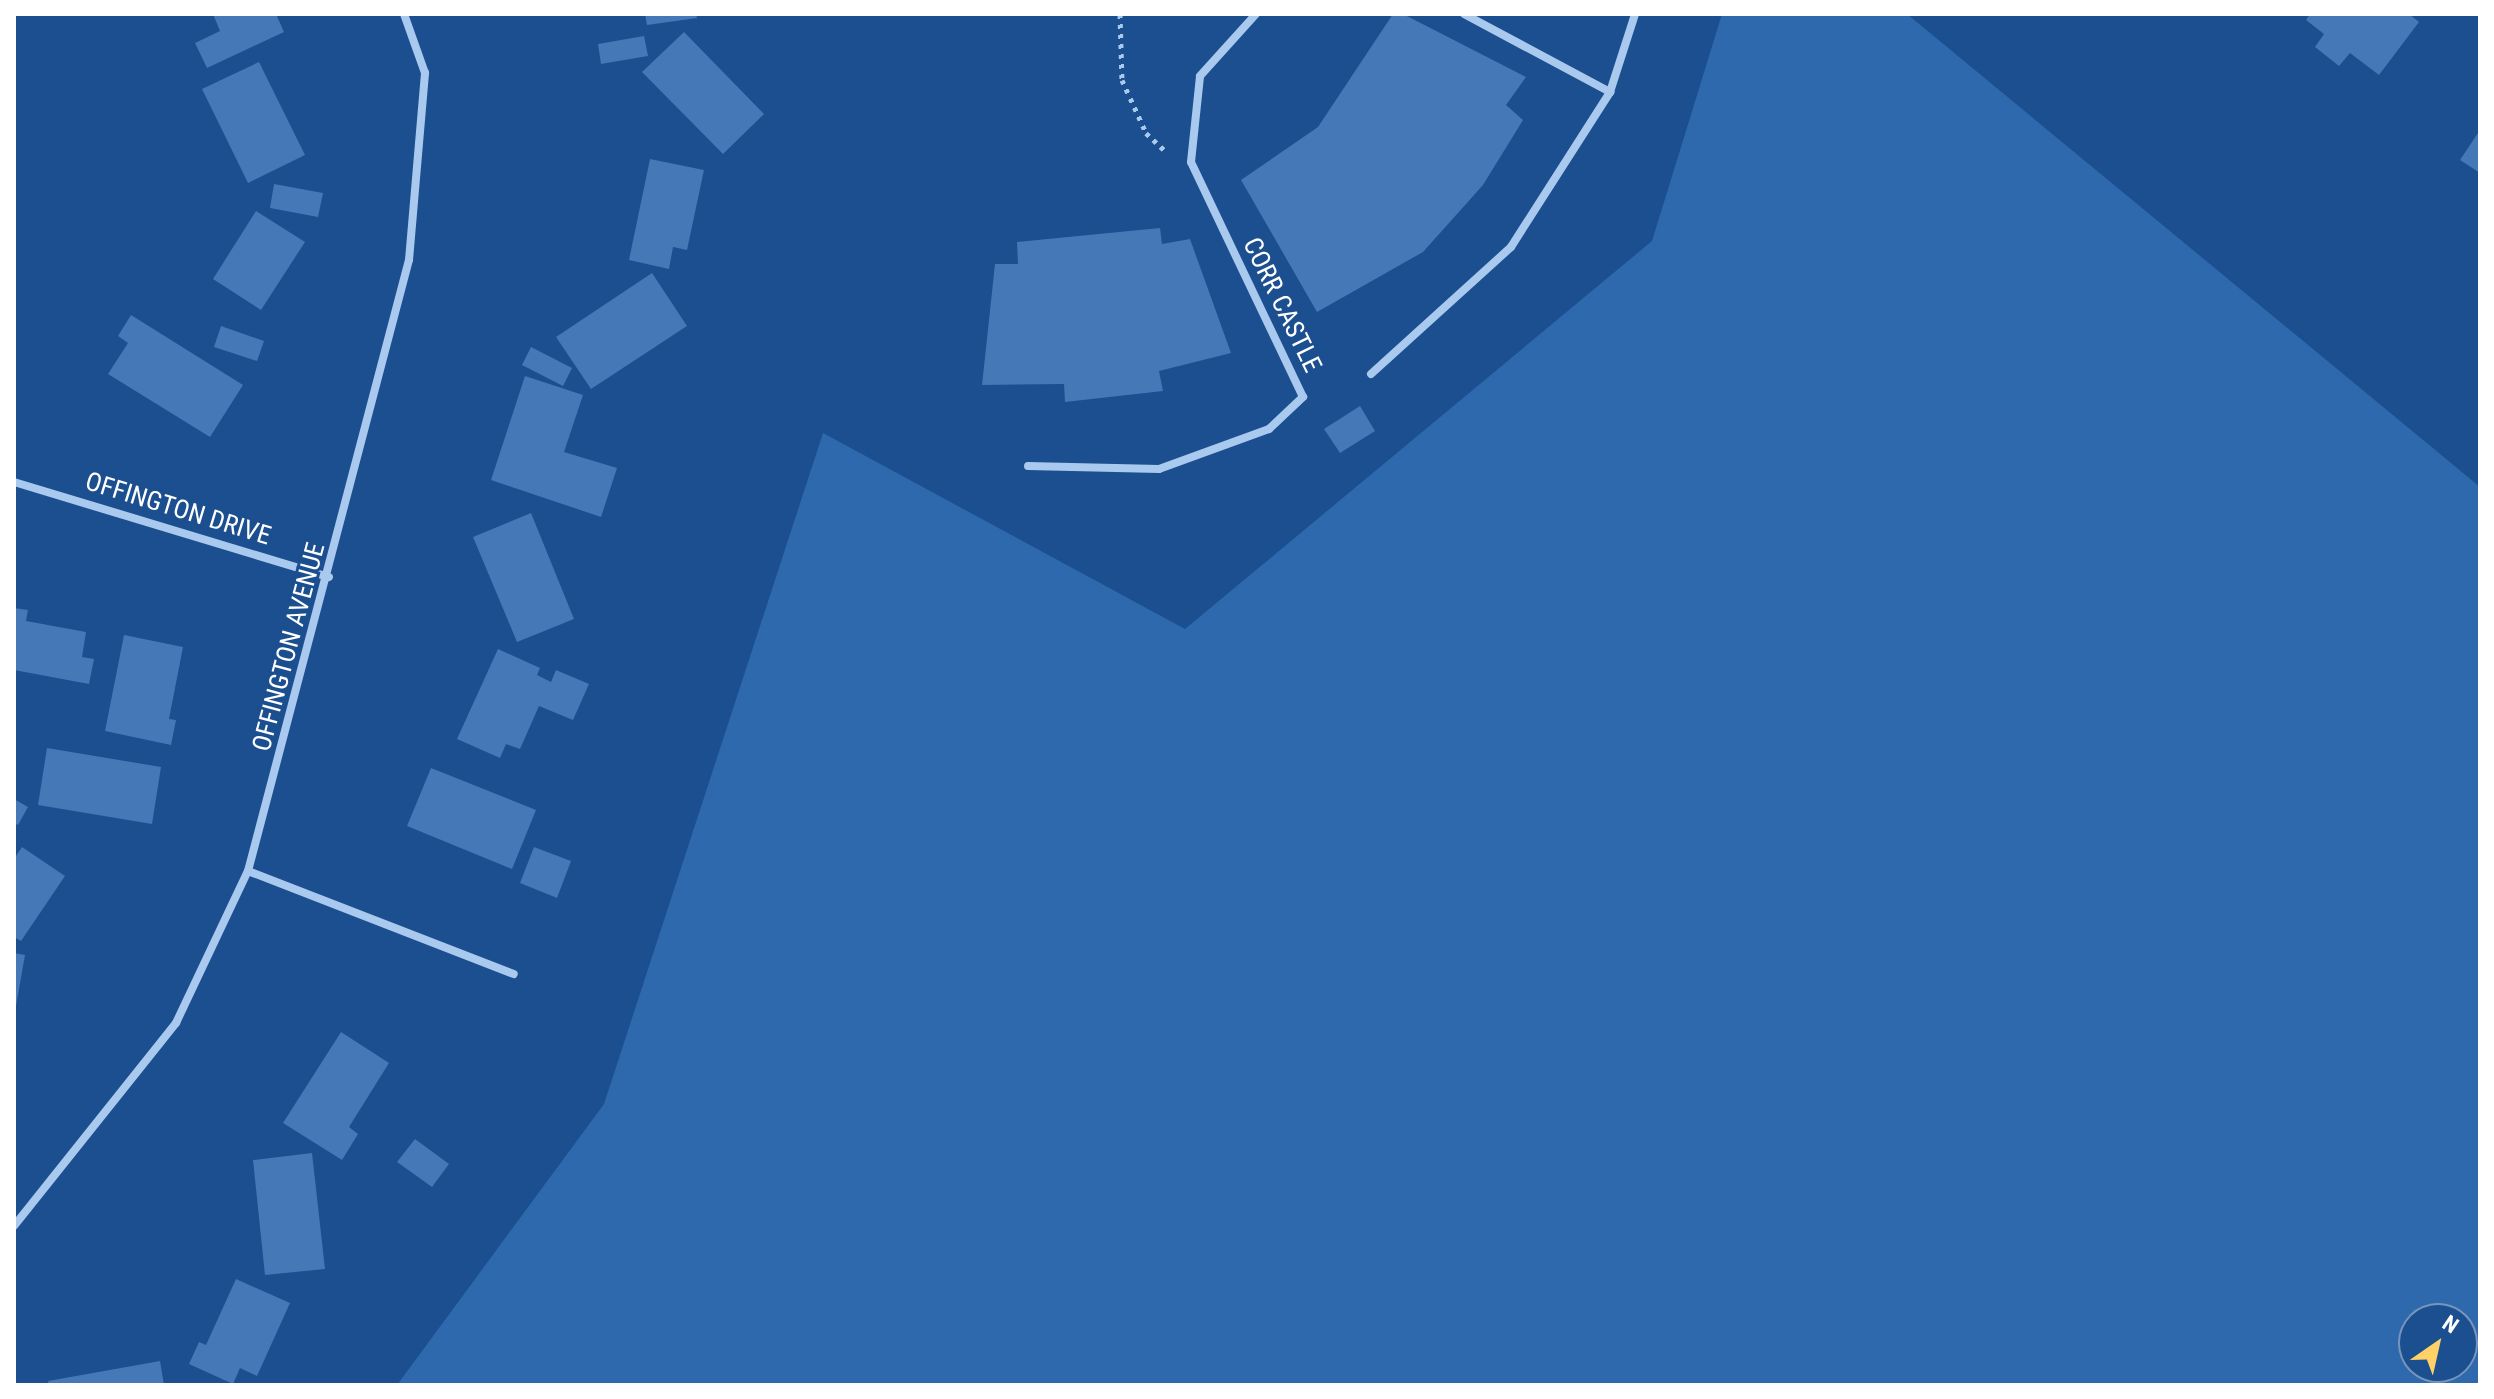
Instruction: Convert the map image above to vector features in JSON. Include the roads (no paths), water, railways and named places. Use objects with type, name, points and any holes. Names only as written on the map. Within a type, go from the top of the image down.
[{"type":"street","name":"OFFINGTON AVENUE","points":[[14,1226],[176,1023],[248,871],[329,577],[409,260],[425,73],[404,14]]},
{"type":"street","name":"CORR CASTLE","points":[[1028,466],[1159,469],[1269,429],[1303,397],[1191,162],[1200,76],[1256,14]]},
{"type":"street","points":[[1464,14],[1610,92]]},
{"type":"street","points":[[1371,374],[1511,247],[1610,92],[1635,14]]},
{"type":"street","name":"OFFINGTON DRIVE","points":[[14,482],[329,577]]},
{"type":"street","points":[[248,871],[514,974]]}]
